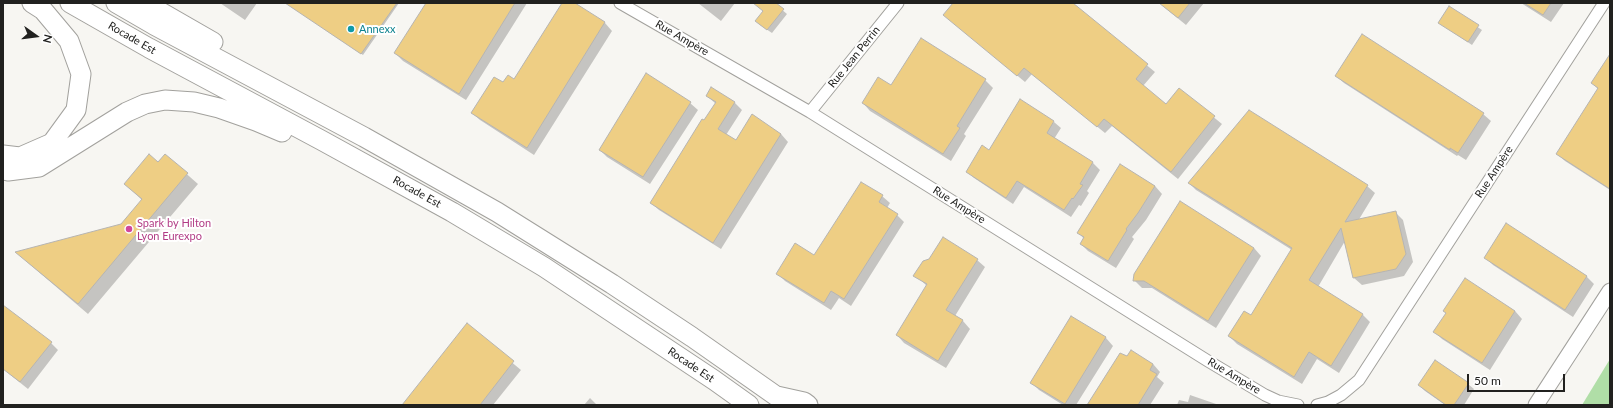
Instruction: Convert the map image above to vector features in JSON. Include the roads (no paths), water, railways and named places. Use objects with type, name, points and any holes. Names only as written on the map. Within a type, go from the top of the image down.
[{"type":"highway","points":[[3,155],[20,157],[52,143],[76,110],[81,74],[69,41],[43,10],[32,3]]},
{"type":"highway","name":"Rocade Est","points":[[70,3],[149,48],[452,212],[544,267],[750,405]]},
{"type":"highway","name":"Rocade Est","points":[[116,3],[154,25],[364,137],[496,212],[612,284],[783,400]]},
{"type":"highway","points":[[145,3],[283,81],[297,101]]},
{"type":"highway","points":[[3,170],[8,171],[39,167],[127,112],[145,104],[165,100],[194,102],[256,120],[288,135],[321,140]]},
{"type":"highway","points":[[783,400],[804,402],[808,405]]},
{"type":"main road","points":[[1536,405],[1610,291]]},
{"type":"street","name":"Rue Ampère","points":[[620,3],[810,112],[1208,361],[1278,401],[1298,405]]},
{"type":"street","name":"Rue Jean Perrin","points":[[810,112],[898,3]]},
{"type":"street","name":"Rue Ampère","points":[[1317,405],[1328,402],[1341,395],[1359,380],[1604,3]]},
{"type":"place","name":"Annexx","points":[[351,29]]},
{"type":"place","name":"Spark by Hilton Lyon Eurexpo","points":[[129,229]]}]
